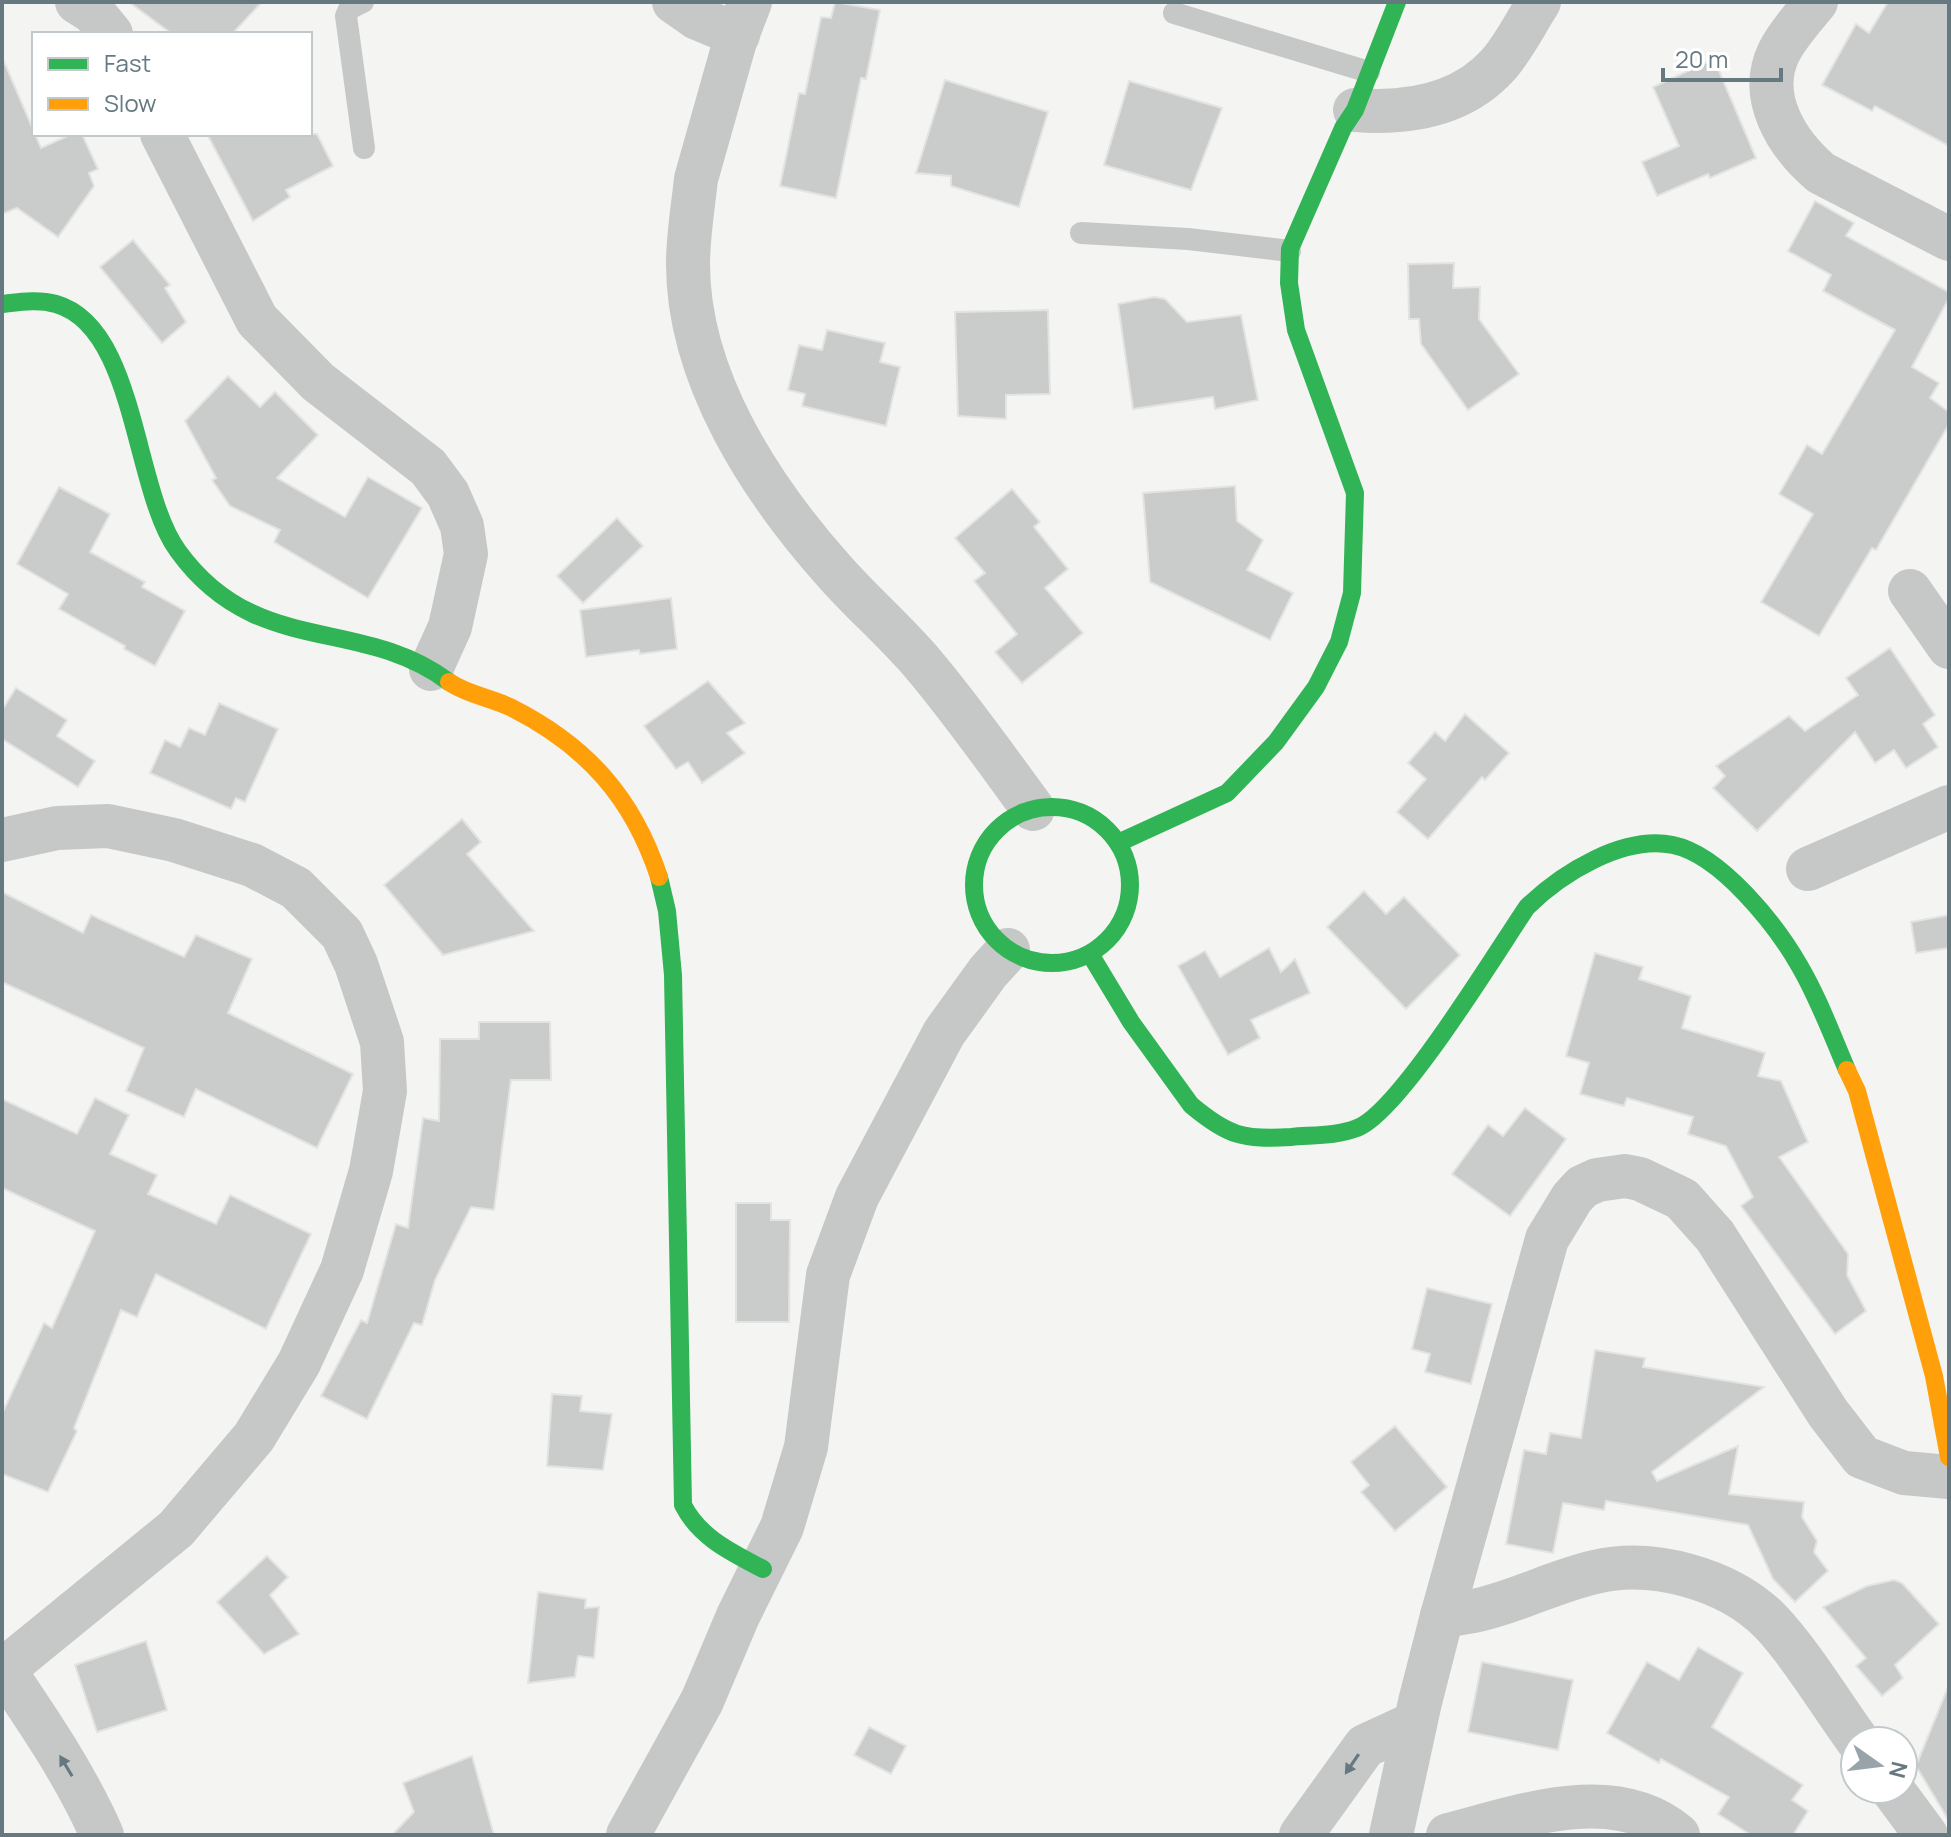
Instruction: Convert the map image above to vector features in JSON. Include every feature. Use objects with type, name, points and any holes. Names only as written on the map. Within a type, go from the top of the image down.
[{"type":"street","points":[[77,2],[93,12],[109,32]]},
{"type":"street","points":[[674,2],[697,18],[744,19],[696,179],[688,264],[699,344],[712,385],[745,452],[779,501],[833,571],[921,662],[973,726],[1033,809]]},
{"type":"street","points":[[1118,843],[1227,793],[1238,784],[1276,742],[1316,687],[1339,642],[1352,593],[1355,493],[1296,330],[1289,283],[1290,251],[1343,128],[1369,98],[1397,2]]},
{"type":"street","points":[[1369,98],[1432,106],[1476,86],[1500,63],[1539,2]]},
{"type":"street","points":[[1816,2],[1788,38],[1775,64],[1771,80],[1772,95],[1781,125],[1809,163],[1821,173],[1949,239]]},
{"type":"street","points":[[163,136],[257,320],[318,382],[428,467],[448,494],[462,526],[466,554],[450,627],[431,669]]},
{"type":"street","points":[[2,304],[32,300],[64,307],[78,314],[101,336],[116,365],[167,535],[197,576],[209,587],[265,621],[392,655],[431,669],[453,685],[514,709],[567,742],[617,789],[642,833],[668,914],[683,1505],[688,1517],[711,1541],[763,1569]]},
{"type":"street","points":[[1910,591],[1949,647]]},
{"type":"street","points":[[1052,806],[1081,813],[1105,828],[1118,843],[1128,866],[1129,892],[1123,916],[1110,938],[1090,954],[1048,964],[1008,950],[993,937],[982,920],[974,881],[986,844],[999,828],[1015,816],[1052,806]]},
{"type":"street","points":[[1808,869],[1949,807]]},
{"type":"street","points":[[2,840],[74,826],[108,826],[174,840],[252,865],[296,888],[342,934],[356,964],[382,1042],[385,1091],[371,1171],[348,1254],[299,1363],[254,1437],[176,1529],[3,1670],[42,1726],[90,1807],[102,1835]]},
{"type":"street","points":[[1090,954],[1148,1046],[1191,1105],[1215,1125],[1237,1135],[1261,1139],[1342,1133],[1369,1121],[1405,1086],[1527,907],[1539,895],[1577,866],[1605,855],[1658,842],[1689,851],[1730,877],[1791,951],[1857,1091],[1934,1376],[1949,1457]]},
{"type":"street","points":[[628,1835],[702,1701],[738,1616],[782,1527],[806,1447],[828,1275],[857,1197],[944,1033],[988,972],[1008,950]]},
{"type":"street","points":[[1391,1835],[1442,1616],[1547,1239],[1554,1224],[1582,1187],[1597,1180],[1625,1176],[1640,1179],[1682,1199],[1704,1222],[1828,1413],[1862,1457],[1904,1473],[1949,1477]]},
{"type":"street","points":[[1442,1616],[1479,1610],[1595,1572],[1626,1567],[1661,1569],[1711,1584],[1742,1599],[1769,1621],[1846,1725]]},
{"type":"street","points":[[1301,1835],[1365,1746],[1415,1723]]},
{"type":"street","points":[[1904,1805],[1926,1835]]},
{"type":"street","points":[[1448,1835],[1570,1806],[1639,1814],[1655,1819],[1678,1835]]},
{"type":"lane","points":[[363,2],[349,9],[346,16],[364,148]]},
{"type":"lane","points":[[1174,13],[1369,98]]},
{"type":"lane","points":[[1081,233],[1188,239],[1290,251]]},
{"type":"building","points":[[129,2],[262,2],[234,32],[169,32]]},
{"type":"building","points":[[835,2],[880,10],[866,79],[861,78],[836,198],[780,186],[799,93],[805,94],[821,17],[831,18]]},
{"type":"building","points":[[1888,2],[1949,2],[1949,146],[1875,106],[1872,111],[1822,85],[1856,24],[1869,33]]},
{"type":"building","points":[[2,57],[32,127],[32,136],[36,136],[41,148],[68,136],[83,136],[98,169],[89,173],[94,186],[58,237],[17,208],[2,214]]},
{"type":"building","points":[[1714,59],[1756,158],[1657,196],[1642,162],[1679,146],[1653,87]]},
{"type":"building","points":[[945,80],[1048,112],[1019,207],[951,186],[951,176],[916,173]]},
{"type":"building","points":[[1129,81],[1222,108],[1191,190],[1104,165]]},
{"type":"building","points":[[317,134],[333,166],[286,190],[290,197],[253,221],[208,136]]},
{"type":"building","points":[[1815,201],[1854,223],[1846,236],[1949,292],[1949,298],[1912,367],[1939,383],[1930,398],[1949,412],[1949,424],[1876,550],[1872,548],[1819,636],[1761,602],[1813,514],[1779,494],[1807,445],[1822,454],[1895,330],[1823,291],[1831,275],[1788,251]]},
{"type":"building","points":[[133,240],[170,285],[165,288],[186,322],[162,343],[100,267]]},
{"type":"building","points":[[1454,263],[1453,288],[1480,287],[1479,319],[1519,374],[1468,410],[1421,344],[1419,319],[1409,319],[1408,264]]},
{"type":"building","points":[[1154,297],[1165,299],[1187,322],[1241,315],[1258,400],[1215,409],[1213,397],[1133,409],[1118,304]]},
{"type":"building","points":[[1048,310],[1050,394],[1006,395],[1006,419],[958,416],[955,312]]},
{"type":"building","points":[[827,330],[885,343],[880,362],[900,367],[886,426],[802,406],[805,394],[788,390],[799,345],[822,350]]},
{"type":"building","points":[[228,376],[260,407],[275,392],[318,435],[277,478],[345,517],[368,477],[422,508],[368,598],[274,542],[280,530],[230,506],[212,480],[216,478],[185,421]]},
{"type":"building","points":[[1235,486],[1237,521],[1263,540],[1247,570],[1293,593],[1270,640],[1150,582],[1143,493]]},
{"type":"building","points":[[59,487],[110,514],[90,552],[145,582],[142,587],[185,611],[155,666],[59,609],[68,594],[17,564]]},
{"type":"building","points":[[1012,489],[1040,522],[1034,527],[1068,569],[1045,588],[1083,633],[1022,683],[995,652],[1017,634],[974,581],[985,573],[955,538]]},
{"type":"building","points":[[617,518],[643,546],[583,603],[557,576]]},
{"type":"building","points":[[671,598],[677,649],[586,657],[580,610]]},
{"type":"building","points":[[1890,648],[1935,715],[1923,724],[1938,747],[1906,768],[1894,750],[1875,763],[1855,732],[1757,831],[1713,788],[1725,776],[1716,766],[1789,716],[1805,731],[1858,695],[1846,678]]},
{"type":"building","points":[[708,681],[745,723],[727,733],[745,753],[702,783],[688,762],[676,769],[644,726]]},
{"type":"building","points":[[16,688],[67,720],[57,736],[95,761],[78,787],[2,739],[2,710]]},
{"type":"building","points":[[219,703],[278,729],[245,802],[236,798],[231,809],[150,773],[165,740],[180,747],[189,728],[205,735]]},
{"type":"building","points":[[1465,714],[1509,753],[1485,780],[1482,777],[1428,839],[1397,812],[1426,779],[1408,763],[1435,732],[1445,741]]},
{"type":"building","points":[[462,819],[481,842],[467,854],[534,931],[443,955],[384,885]]},
{"type":"building","points":[[1364,891],[1386,914],[1404,897],[1460,955],[1406,1009],[1327,927]]},
{"type":"building","points":[[2,892],[83,933],[91,915],[184,957],[196,935],[252,959],[228,1013],[353,1074],[317,1148],[196,1089],[184,1117],[126,1091],[144,1048],[2,982]]},
{"type":"building","points":[[1949,915],[1949,948],[1916,953],[1911,922]]},
{"type":"building","points":[[1269,948],[1281,972],[1295,959],[1310,993],[1251,1020],[1260,1038],[1228,1055],[1178,966],[1205,951],[1220,977]]},
{"type":"building","points":[[1595,953],[1643,967],[1639,979],[1691,996],[1682,1028],[1765,1053],[1758,1076],[1781,1081],[1808,1142],[1779,1157],[1848,1254],[1847,1275],[1866,1311],[1835,1334],[1741,1206],[1753,1197],[1726,1146],[1688,1134],[1693,1117],[1627,1098],[1624,1106],[1580,1094],[1589,1063],[1566,1056]]},
{"type":"building","points":[[479,1022],[550,1022],[551,1080],[511,1080],[494,1210],[471,1207],[435,1280],[422,1325],[414,1323],[367,1419],[321,1396],[361,1320],[367,1323],[396,1224],[408,1228],[423,1118],[439,1121],[440,1039],[479,1039]]},
{"type":"building","points":[[95,1098],[129,1115],[110,1154],[157,1175],[148,1194],[216,1224],[230,1195],[311,1234],[266,1329],[156,1274],[137,1317],[121,1310],[74,1428],[77,1431],[48,1492],[2,1474],[2,1414],[44,1323],[52,1328],[95,1231],[2,1188],[2,1099],[77,1134]]},
{"type":"building","points":[[1525,1108],[1566,1139],[1510,1216],[1452,1174],[1488,1125],[1503,1136]]},
{"type":"building","points":[[736,1203],[771,1203],[771,1220],[790,1220],[789,1322],[736,1322]]},
{"type":"building","points":[[1427,1288],[1492,1304],[1471,1384],[1425,1372],[1430,1354],[1412,1349]]},
{"type":"building","points":[[1595,1350],[1645,1358],[1643,1367],[1764,1387],[1652,1472],[1657,1481],[1738,1446],[1729,1494],[1804,1502],[1802,1517],[1817,1541],[1814,1552],[1828,1571],[1795,1602],[1773,1579],[1748,1525],[1606,1501],[1604,1510],[1563,1503],[1553,1553],[1506,1544],[1524,1450],[1546,1454],[1550,1433],[1581,1438]]},
{"type":"building","points":[[552,1394],[582,1396],[580,1411],[612,1414],[603,1470],[547,1466]]},
{"type":"building","points":[[1395,1426],[1447,1487],[1395,1531],[1361,1492],[1369,1485],[1351,1462]]},
{"type":"building","points":[[267,1556],[288,1577],[270,1595],[299,1634],[264,1654],[217,1602]]},
{"type":"building","points":[[1894,1580],[1902,1583],[1939,1624],[1895,1665],[1903,1678],[1882,1696],[1856,1666],[1866,1658],[1823,1607],[1867,1586]]},
{"type":"building","points":[[538,1592],[586,1599],[585,1608],[599,1607],[594,1658],[578,1656],[575,1677],[528,1683]]},
{"type":"building","points":[[146,1641],[167,1710],[97,1732],[75,1665]]},
{"type":"building","points":[[1698,1647],[1743,1673],[1712,1727],[1803,1785],[1792,1800],[1808,1811],[1793,1835],[1751,1835],[1718,1814],[1729,1797],[1661,1759],[1659,1763],[1607,1733],[1647,1662],[1679,1680]]},
{"type":"building","points":[[1482,1662],[1573,1680],[1558,1750],[1468,1732]]},
{"type":"building","points":[[1948,1687],[1949,1821],[1919,1771],[1919,1759]]},
{"type":"building","points":[[869,1727],[906,1746],[891,1774],[854,1755]]},
{"type":"building","points":[[472,1756],[494,1835],[392,1835],[414,1812],[403,1783]]},
{"type":"traffic: fast","points":[[1118,843],[1227,793],[1276,742],[1316,687],[1339,642],[1352,593],[1355,493],[1296,330],[1289,283],[1290,249],[1343,128],[1355,110],[1397,2]]},
{"type":"traffic: fast","points":[[2,304],[36,301],[56,304],[83,319],[103,344],[118,376],[163,524],[178,551],[208,585],[241,608],[275,622],[380,648],[415,662],[449,682]]},
{"type":"traffic: fast","points":[[1052,807],[1082,813],[1107,830],[1124,855],[1130,885],[1124,915],[1107,940],[1082,957],[1052,963],[1022,957],[997,940],[980,915],[974,885],[980,855],[997,830],[1022,813],[1052,807]]},
{"type":"traffic: fast","points":[[1090,954],[1131,1022],[1191,1105],[1215,1124],[1237,1134],[1260,1138],[1341,1132],[1357,1128],[1375,1116],[1397,1093],[1446,1028],[1527,907],[1541,894],[1575,870],[1614,851],[1654,843],[1673,845],[1710,862],[1762,912],[1799,965],[1847,1070]]},
{"type":"traffic: fast","points":[[659,877],[667,911],[673,975],[683,1505],[707,1535],[763,1569]]},
{"type":"traffic: slow","points":[[449,682],[512,708],[563,739],[585,757],[604,777],[636,823],[659,877]]},
{"type":"traffic: slow","points":[[1847,1070],[1857,1091],[1934,1376],[1949,1457]]}]
